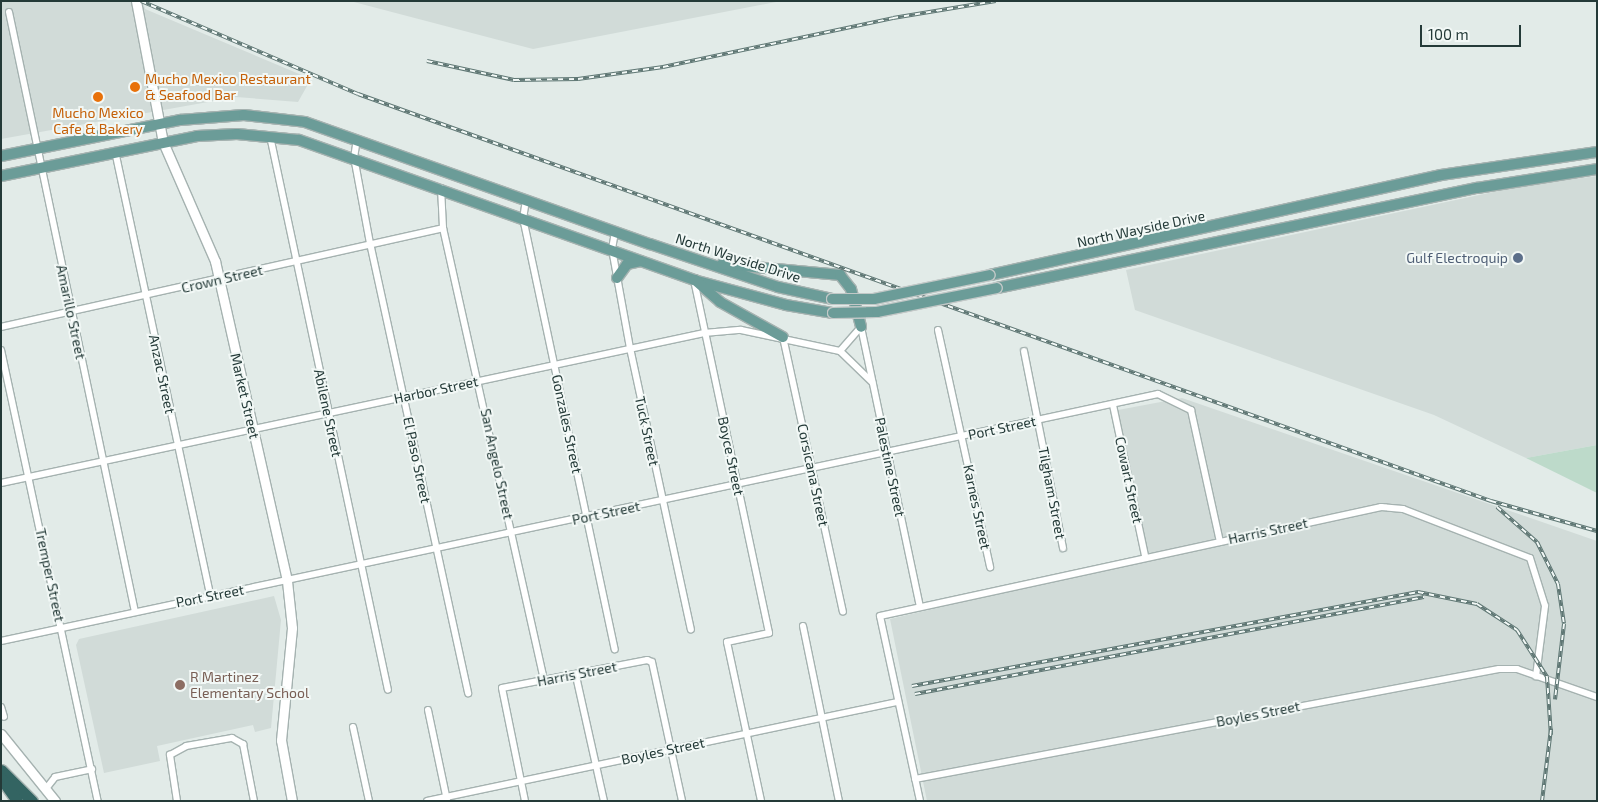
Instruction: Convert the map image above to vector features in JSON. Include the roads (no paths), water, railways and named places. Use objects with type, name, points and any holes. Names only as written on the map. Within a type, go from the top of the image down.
[{"type":"highway","points":[[1,770],[32,801]]},
{"type":"highway","points":[[1,778],[17,801]]},
{"type":"main road","name":"North Wayside Drive","points":[[1,156],[159,124],[270,117],[357,139],[615,232],[778,287],[832,299],[900,294],[1432,177],[1597,150]]},
{"type":"main road","name":"North Wayside Drive","points":[[1,176],[163,142],[236,134],[270,136],[323,145],[694,280],[786,305],[833,313],[908,307],[1476,188],[1597,169]]},
{"type":"main road","points":[[617,278],[628,264],[643,260]]},
{"type":"main road","points":[[709,263],[840,275],[851,289],[861,327]]},
{"type":"main road","points":[[694,280],[720,302],[783,337]]},
{"type":"street","name":"Market Street","points":[[136,1],[163,142],[208,240],[219,279],[287,581],[292,628],[281,740],[292,801]]},
{"type":"street","name":"Amarillo Street","points":[[9,12],[70,313],[135,612]]},
{"type":"street","name":"Abilene Street","points":[[270,136],[295,263],[388,690]]},
{"type":"street","name":"El Paso Street","points":[[357,139],[354,157],[370,244],[468,693]]},
{"type":"street","name":"Anzac Street","points":[[115,151],[211,597]]},
{"type":"street","name":"San Angelo Street","points":[[441,188],[443,228],[479,380],[544,681]]},
{"type":"street","name":"Gonzales Street","points":[[526,200],[523,218],[615,649]]},
{"type":"street","name":"Crown Street","points":[[1,327],[295,263],[443,228]]},
{"type":"street","name":"Tuck Street","points":[[615,232],[612,249],[630,348],[691,629]]},
{"type":"street","name":"Boyce Street","points":[[694,280],[769,633],[727,642],[747,734]]},
{"type":"street","points":[[861,327],[840,351],[872,382]]},
{"type":"street","name":"Palestine Street","points":[[861,327],[920,607]]},
{"type":"street","name":"Harbor Street","points":[[1,483],[479,380],[554,366],[704,332],[741,330],[783,337],[840,351]]},
{"type":"street","name":"Karnes Street","points":[[938,330],[990,567]]},
{"type":"street","name":"Corsicana Street","points":[[783,337],[843,612]]},
{"type":"street","name":"Tremper Street","points":[[1,350],[98,801]]},
{"type":"street","name":"Tilgham Street","points":[[1024,351],[1063,548]]},
{"type":"street","name":"Port Street","points":[[1,641],[361,566],[436,548],[586,518],[1158,394],[1191,410],[1220,542]]},
{"type":"street","name":"Cowart Street","points":[[1113,405],[1145,556]]},
{"type":"street","name":"Harris Street","points":[[898,702],[880,616],[1145,556],[1392,506],[1520,551],[1534,564],[1545,600],[1544,636],[1536,676]]},
{"type":"street","points":[[803,626],[839,801]]},
{"type":"street","name":"Harris Street","points":[[521,781],[502,688],[652,662],[671,749]]},
{"type":"street","name":"Boyles Street","points":[[916,780],[1499,669],[1536,676],[1597,697]]},
{"type":"street","points":[[576,676],[604,801]]},
{"type":"street","points":[[898,702],[920,801]]},
{"type":"street","name":"Boyles Street","points":[[427,801],[446,799],[521,781],[898,702]]},
{"type":"street","points":[[1,707],[4,717]]},
{"type":"street","points":[[428,710],[446,799]]},
{"type":"street","points":[[353,727],[369,801]]},
{"type":"street","points":[[1,734],[55,801]]},
{"type":"street","points":[[747,734],[761,801]]},
{"type":"street","points":[[177,801],[170,755],[186,746],[238,739],[243,744],[254,801]]},
{"type":"street","points":[[671,749],[682,801]]},
{"type":"street","points":[[45,790],[55,777],[92,769]]},
{"type":"street","points":[[521,781],[525,801]]},
{"type":"railway","points":[[141,1],[358,94],[1491,501],[1597,531]]},
{"type":"railway","points":[[427,61],[514,80],[578,79],[663,67],[893,18],[996,1]]},
{"type":"railway","points":[[1497,507],[1537,542],[1558,584],[1564,624],[1555,699]]},
{"type":"railway","points":[[912,686],[1418,592],[1477,604],[1517,630],[1547,677],[1551,735]]},
{"type":"railway","points":[[915,694],[1424,597]]},
{"type":"railway","points":[[1542,801],[1551,729]]},
{"type":"place","name":"Mucho Mexico Restaurant & Seafood Bar","points":[[135,87]]},
{"type":"place","name":"Mucho Mexico Cafe & Bakery","points":[[98,97]]},
{"type":"place","name":"Gulf Electroquip","points":[[1518,258]]},
{"type":"place","name":"R Martinez Elementary School","points":[[180,685]]}]
